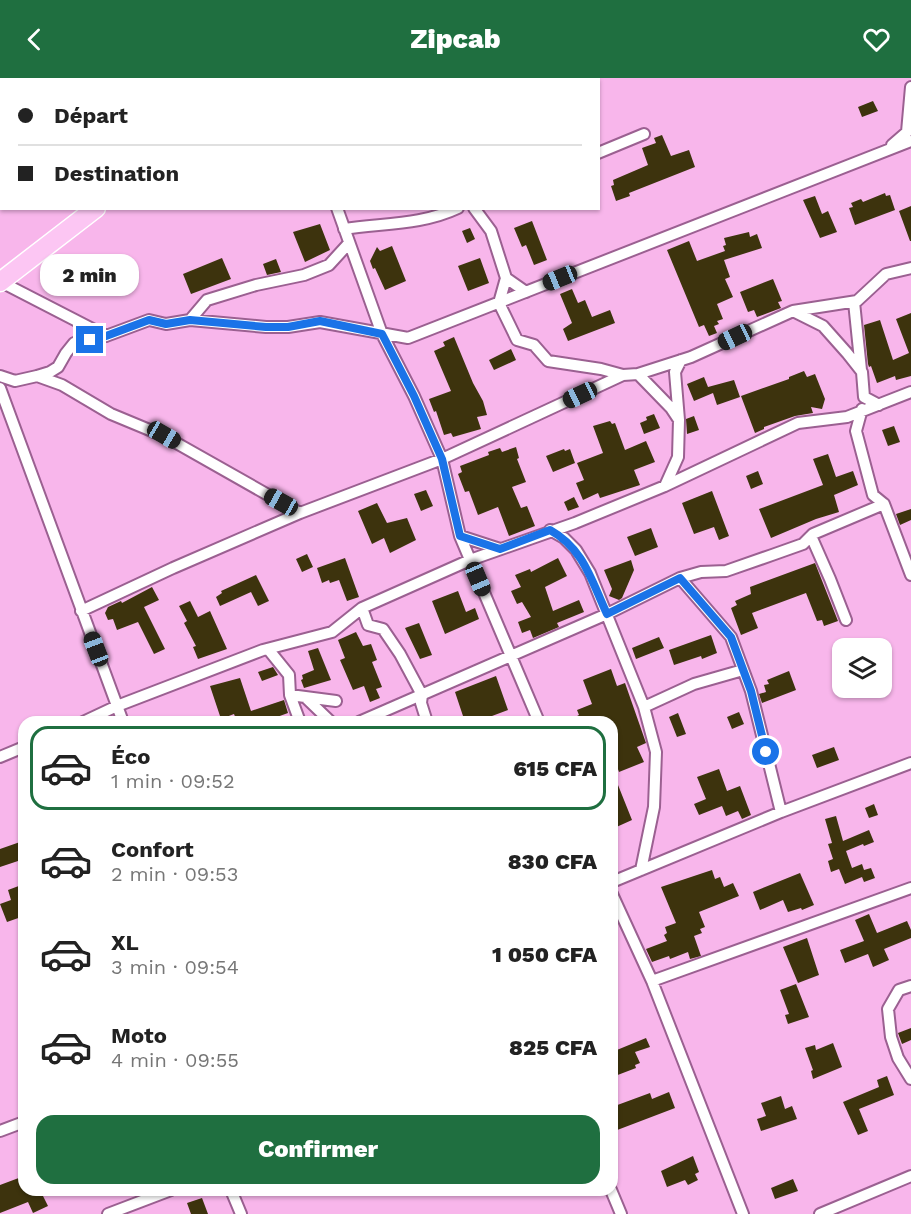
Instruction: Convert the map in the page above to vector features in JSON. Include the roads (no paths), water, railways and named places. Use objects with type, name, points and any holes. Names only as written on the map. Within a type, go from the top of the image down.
[{"type":"highway","points":[[0,282],[93,210]]},
{"type":"street","points":[[887,150],[907,132],[911,87]]},
{"type":"street","points":[[600,152],[644,134]]},
{"type":"street","points":[[0,376],[15,381],[50,372],[58,367],[74,343],[106,336],[149,320],[166,324],[190,320],[266,327],[288,327],[320,321],[408,338],[911,141]]},
{"type":"street","points":[[338,210],[382,334],[414,396],[442,459],[460,536],[536,716]]},
{"type":"street","points":[[344,229],[408,223],[440,217],[454,210]]},
{"type":"street","points":[[475,210],[491,231],[506,278],[499,303],[517,340],[534,345],[548,361],[601,369],[623,375],[638,374],[681,360],[793,311],[854,302],[886,274],[911,268]]},
{"type":"street","points":[[190,320],[207,300],[256,285],[304,275],[329,265],[349,243]]},
{"type":"street","points":[[506,278],[526,292]]},
{"type":"street","points":[[0,282],[106,336]]},
{"type":"street","points":[[854,302],[864,397],[856,431],[873,495],[884,504],[911,575]]},
{"type":"street","points":[[793,311],[823,326],[862,372]]},
{"type":"street","points":[[665,486],[678,457],[679,420],[675,372],[681,360]]},
{"type":"street","points":[[638,374],[671,408],[679,420]]},
{"type":"street","points":[[81,611],[300,513],[442,459],[623,375]]},
{"type":"street","points":[[37,376],[62,385],[111,414],[164,435],[300,513]]},
{"type":"street","points":[[0,388],[121,716]]},
{"type":"street","points":[[96,716],[268,649],[332,632],[362,608],[470,560],[575,523],[665,486],[798,423],[847,417],[911,392]]},
{"type":"street","points":[[864,397],[879,405]]},
{"type":"street","points":[[374,716],[510,654],[607,614],[680,578],[700,572],[726,571],[803,544],[811,536],[884,504]]},
{"type":"street","points":[[550,530],[564,538],[576,550],[590,573],[644,706],[657,752],[654,807],[640,870]]},
{"type":"street","points":[[460,536],[500,549]]},
{"type":"street","points":[[811,536],[846,620]]},
{"type":"street","points":[[680,578],[731,637],[751,691],[782,812]]},
{"type":"street","points":[[362,608],[368,625],[383,629],[400,654],[422,695],[421,703],[425,716]]},
{"type":"street","points":[[268,649],[289,675],[290,695],[298,716]]},
{"type":"street","points":[[644,706],[694,684],[743,670]]},
{"type":"street","points":[[290,695],[336,700]]},
{"type":"street","points":[[305,697],[325,716]]},
{"type":"street","points":[[0,757],[18,750]]},
{"type":"street","points":[[618,879],[782,812],[911,763]]},
{"type":"street","points":[[652,981],[911,888]]},
{"type":"street","points":[[618,907],[652,981],[743,1214]]},
{"type":"street","points":[[911,986],[899,990],[888,1009],[891,1037],[898,1058],[911,1079]]},
{"type":"street","points":[[0,1131],[18,1124]]},
{"type":"street","points":[[820,1214],[911,1176]]},
{"type":"street","points":[[108,1214],[155,1196]]},
{"type":"street","points":[[234,1196],[241,1214]]},
{"type":"street","points":[[614,1196],[621,1214]]}]
